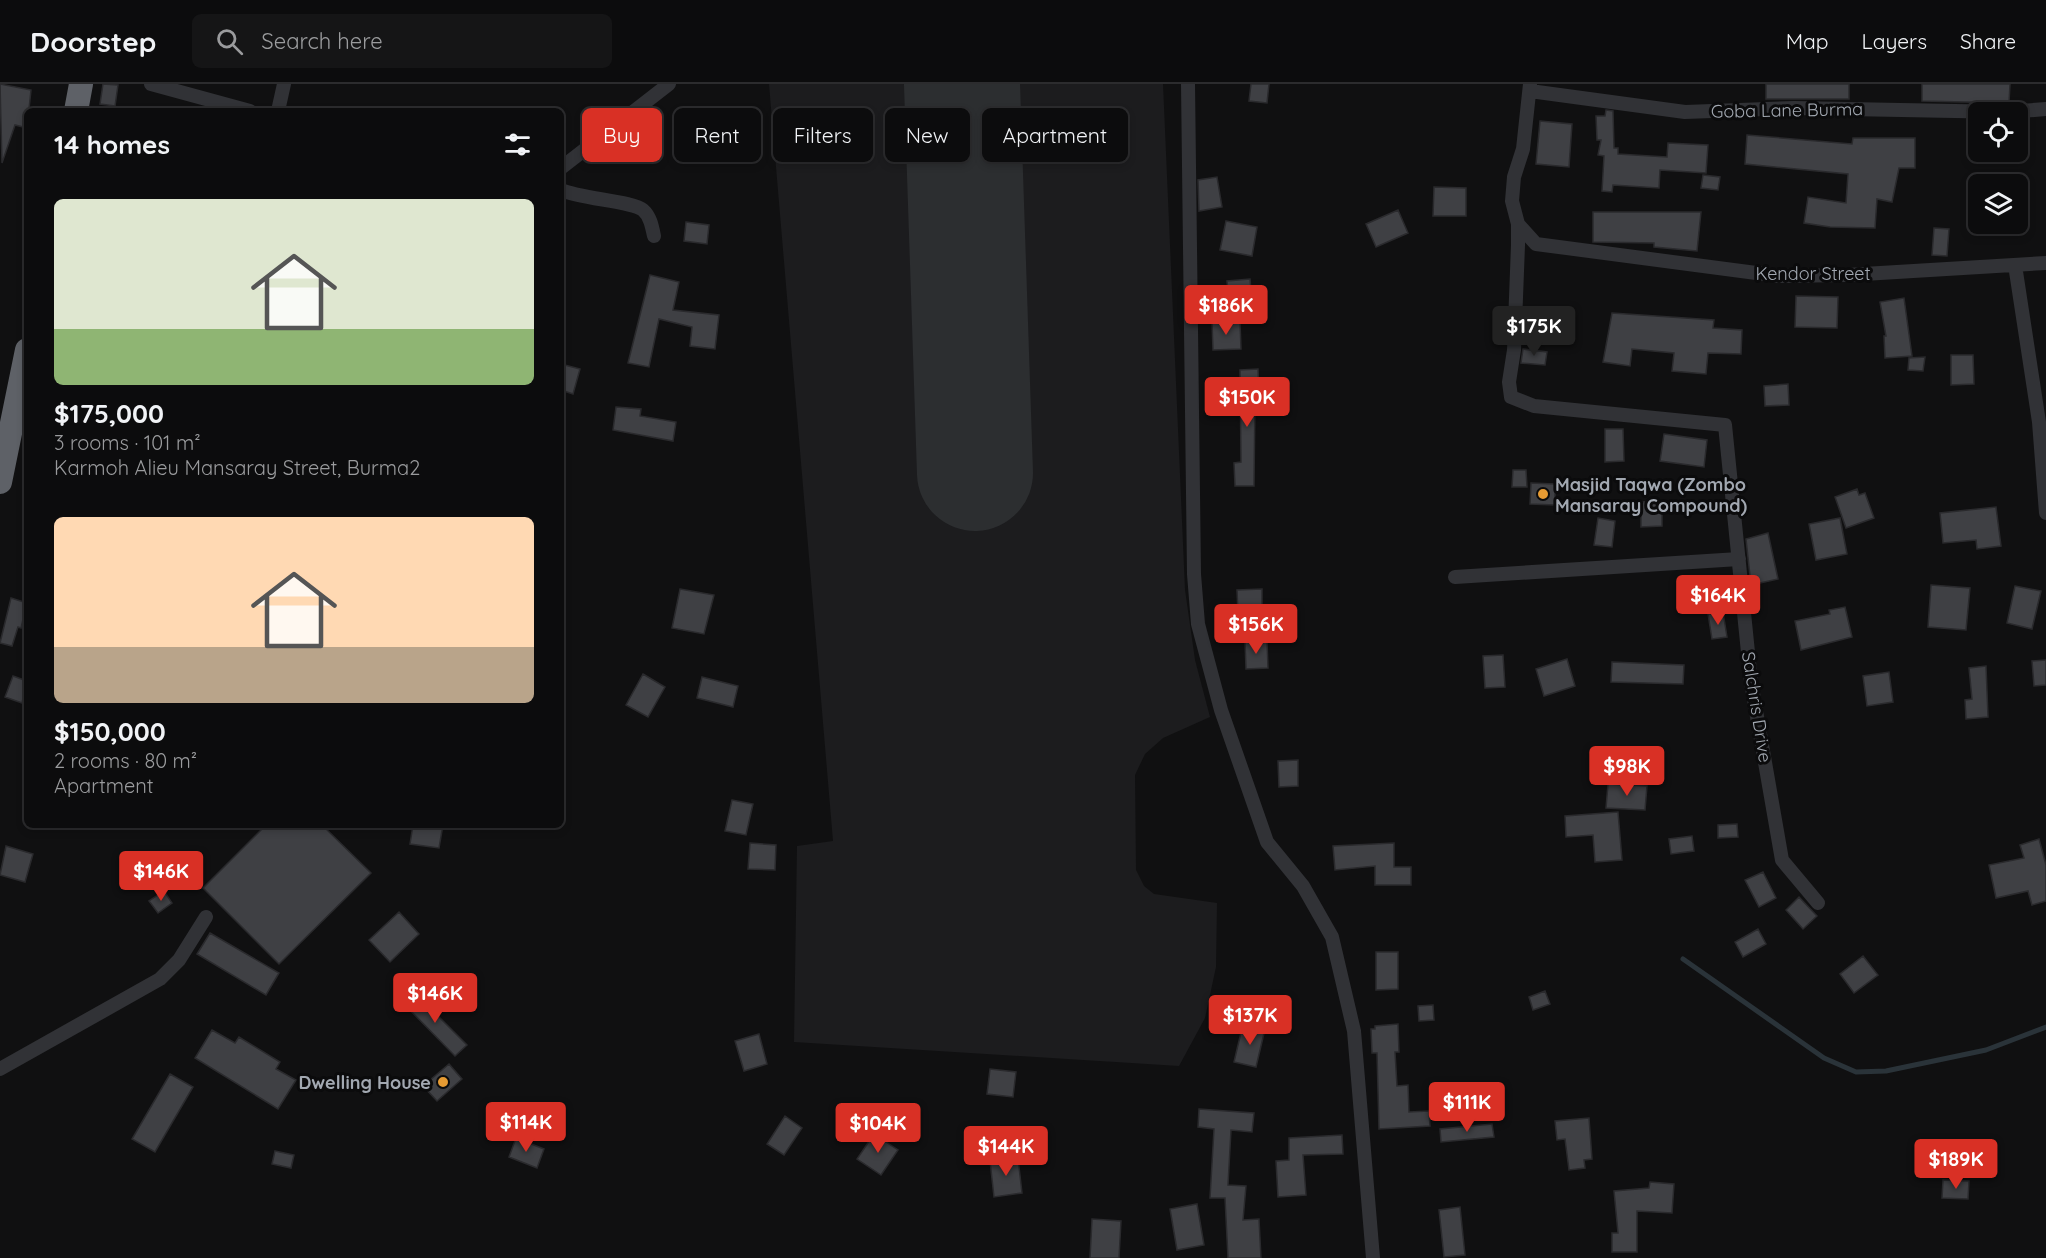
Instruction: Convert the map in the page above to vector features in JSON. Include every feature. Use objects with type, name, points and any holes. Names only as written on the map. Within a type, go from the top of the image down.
[{"type":"highway","points":[[77,108],[81,84]]},
{"type":"highway","points":[[0,482],[24,365]]},
{"type":"street","points":[[151,84],[239,108]]},
{"type":"street","points":[[279,108],[284,84]]},
{"type":"street","points":[[564,166],[669,84]]},
{"type":"street","points":[[1188,84],[1194,574],[1198,624],[1224,720],[1267,842],[1303,886],[1332,937],[1354,1031],[1372,1258]]},
{"type":"street","points":[[1518,224],[1512,201],[1514,177],[1523,149],[1530,88]]},
{"type":"street","name":"Goba Lane Burma","points":[[1530,88],[1685,112],[1794,108],[2008,112],[2046,109]]},
{"type":"street","points":[[564,191],[600,201],[632,204],[643,210],[652,223],[654,236]]},
{"type":"street","name":"Kendor Street","points":[[1518,224],[1536,244],[1779,276],[1847,275],[2046,263]]},
{"type":"street","name":"Salchris Drive","points":[[1518,224],[1516,316],[1509,382],[1511,397],[1534,406],[1725,425],[1751,682],[1782,861],[1818,903]]},
{"type":"street","points":[[2015,265],[2039,422],[2046,513]]},
{"type":"street","points":[[1455,577],[1739,559]]},
{"type":"street","points":[[0,1069],[160,979],[179,960],[206,917]]},
{"type":"shaded area","points":[[769,84],[1163,84],[1185,590],[1195,660],[1210,717],[1163,738],[1145,754],[1135,775],[1136,870],[1144,886],[1154,894],[1217,903],[1216,967],[1205,1018],[1179,1066],[794,1042],[797,846],[833,841],[776,162],[873,162],[873,108],[773,108],[773,131]]},
{"type":"building","points":[[0,84],[31,90],[29,108],[24,108],[24,127],[15,125],[2,163]]},
{"type":"building","points":[[103,84],[118,85],[115,106],[100,104]]},
{"type":"building","points":[[1251,84],[1269,84],[1267,103],[1249,101]]},
{"type":"building","points":[[1766,84],[1849,84],[1849,99],[1766,99]]},
{"type":"building","points":[[1922,84],[2010,84],[2009,102],[1922,101]]},
{"type":"building","points":[[1606,110],[1613,111],[1614,148],[1618,148],[1618,154],[1667,157],[1668,143],[1708,145],[1706,173],[1660,170],[1659,188],[1613,185],[1612,192],[1602,191],[1604,156],[1598,155],[1601,140],[1597,140],[1596,116],[1605,116]]},
{"type":"building","points":[[1540,121],[1572,124],[1569,167],[1536,164]]},
{"type":"building","points":[[1747,135],[1852,144],[1853,138],[1915,138],[1915,168],[1899,168],[1892,202],[1877,199],[1875,228],[1830,227],[1804,223],[1808,197],[1846,203],[1848,174],[1745,164]]},
{"type":"building","points":[[1703,175],[1720,177],[1718,190],[1701,188]]},
{"type":"building","points":[[1217,177],[1222,207],[1199,211],[1198,180]]},
{"type":"building","points":[[1434,187],[1466,188],[1466,216],[1433,216]]},
{"type":"building","points":[[1398,210],[1408,233],[1376,247],[1366,224]]},
{"type":"building","points":[[1593,212],[1701,212],[1697,251],[1654,247],[1654,243],[1593,242]]},
{"type":"building","points":[[1226,221],[1257,227],[1252,256],[1220,250]]},
{"type":"building","points":[[686,222],[709,225],[707,244],[684,241]]},
{"type":"building","points":[[1934,228],[1949,229],[1947,256],[1932,255]]},
{"type":"building","points":[[650,275],[679,282],[673,310],[719,315],[715,349],[690,346],[692,327],[659,319],[649,367],[628,363]]},
{"type":"building","points":[[1250,279],[1252,302],[1229,304],[1227,281]]},
{"type":"building","points":[[1796,296],[1838,297],[1837,328],[1795,327]]},
{"type":"building","points":[[1904,298],[1912,356],[1885,358],[1884,336],[1886,336],[1880,302]]},
{"type":"building","points":[[1612,313],[1714,320],[1713,328],[1742,330],[1741,354],[1708,353],[1706,374],[1672,371],[1674,353],[1632,349],[1630,366],[1603,362]]},
{"type":"building","points":[[1240,321],[1241,349],[1213,350],[1212,322]]},
{"type":"building","points":[[1523,349],[1547,352],[1545,365],[1521,363]]},
{"type":"building","points":[[1951,355],[1973,355],[1974,384],[1951,385]]},
{"type":"building","points":[[1925,357],[1923,371],[1908,370],[1909,358]]},
{"type":"building","points":[[564,365],[580,369],[573,394],[564,391]]},
{"type":"building","points":[[1258,369],[1259,397],[1255,397],[1254,486],[1235,486],[1234,463],[1241,462],[1240,370]]},
{"type":"building","points":[[1788,384],[1789,405],[1765,406],[1764,386]]},
{"type":"building","points":[[616,407],[641,409],[640,416],[676,422],[673,441],[613,430]]},
{"type":"building","points":[[1605,429],[1623,429],[1624,461],[1605,462]]},
{"type":"building","points":[[1664,434],[1707,440],[1704,467],[1660,461]]},
{"type":"building","points":[[1513,470],[1526,470],[1527,487],[1512,487]]},
{"type":"building","name":"Masjid Taqwa (Zombo Mansaray Compound)","points":[[1531,483],[1555,484],[1555,505],[1530,504]]},
{"type":"building","points":[[1857,489],[1859,495],[1865,493],[1874,518],[1846,528],[1835,497]]},
{"type":"building","points":[[1662,501],[1662,526],[1641,527],[1641,502]]},
{"type":"building","points":[[1996,507],[2001,546],[1977,549],[1976,540],[1943,543],[1940,513]]},
{"type":"building","points":[[1598,518],[1615,521],[1612,547],[1594,545]]},
{"type":"building","points":[[1840,518],[1847,554],[1816,560],[1809,524]]},
{"type":"building","points":[[1768,533],[1778,579],[1751,585],[1746,539]]},
{"type":"building","points":[[1931,585],[1970,588],[1966,630],[1928,627]]},
{"type":"building","points":[[2015,586],[2041,591],[2032,629],[2007,623]]},
{"type":"building","points":[[680,589],[714,595],[704,634],[672,628]]},
{"type":"building","points":[[1262,589],[1262,613],[1238,614],[1237,590]]},
{"type":"building","points":[[11,598],[24,602],[21,628],[18,627],[12,646],[0,643]]},
{"type":"building","points":[[1845,607],[1852,637],[1801,650],[1795,621],[1830,614],[1829,610]]},
{"type":"building","points":[[1723,612],[1727,637],[1712,639],[1708,614]]},
{"type":"building","points":[[1245,641],[1267,641],[1268,668],[1246,669]]},
{"type":"building","points":[[1503,655],[1505,687],[1485,688],[1483,656]]},
{"type":"building","points":[[1567,659],[1575,686],[1544,696],[1536,669]]},
{"type":"building","points":[[2046,660],[2046,685],[2034,686],[2032,661]]},
{"type":"building","points":[[1612,662],[1684,665],[1683,684],[1611,682]]},
{"type":"building","points":[[1986,666],[1988,717],[1966,719],[1965,700],[1972,699],[1969,668]]},
{"type":"building","points":[[1889,672],[1893,702],[1867,706],[1863,676]]},
{"type":"building","points":[[643,674],[665,687],[648,717],[626,705]]},
{"type":"building","points":[[13,676],[24,680],[22,703],[5,697]]},
{"type":"building","points":[[702,677],[738,686],[733,707],[697,698]]},
{"type":"building","points":[[1298,760],[1298,786],[1279,787],[1278,761]]},
{"type":"building","points":[[1608,784],[1647,786],[1645,810],[1606,808]]},
{"type":"building","points":[[732,800],[753,804],[746,835],[725,831]]},
{"type":"building","points":[[1618,812],[1622,860],[1595,862],[1593,835],[1566,837],[1565,816]]},
{"type":"building","points":[[1737,824],[1738,837],[1718,838],[1718,825]]},
{"type":"building","points":[[263,828],[325,828],[371,873],[279,964],[203,888]]},
{"type":"building","points":[[413,828],[442,828],[439,848],[410,844]]},
{"type":"building","points":[[1692,836],[1694,851],[1671,854],[1669,839]]},
{"type":"building","points":[[2039,839],[2046,865],[2046,901],[2032,905],[2028,891],[1996,898],[1989,865],[2024,858],[2020,845]]},
{"type":"building","points":[[750,843],[776,845],[775,870],[748,869]]},
{"type":"building","points":[[1394,843],[1394,867],[1411,867],[1411,885],[1375,885],[1375,866],[1335,870],[1333,846]]},
{"type":"building","points":[[6,846],[33,854],[25,882],[0,875]]},
{"type":"building","points":[[1763,872],[1776,898],[1759,907],[1745,880]]},
{"type":"building","points":[[164,891],[172,903],[158,913],[149,901]]},
{"type":"building","points":[[1799,897],[1817,916],[1803,929],[1786,910]]},
{"type":"building","points":[[399,912],[419,934],[390,962],[369,940]]},
{"type":"building","points":[[1758,929],[1766,944],[1743,957],[1735,942]]},
{"type":"building","points":[[210,933],[279,973],[266,995],[197,954]]},
{"type":"building","points":[[1376,952],[1398,952],[1398,989],[1376,990]]},
{"type":"building","points":[[1863,956],[1878,975],[1854,993],[1840,974]]},
{"type":"building","points":[[1545,991],[1550,1004],[1533,1010],[1529,997]]},
{"type":"building","points":[[414,992],[467,1045],[455,1056],[403,1003]]},
{"type":"building","points":[[1433,1005],[1434,1020],[1419,1021],[1418,1006]]},
{"type":"building","points":[[1243,1024],[1265,1029],[1256,1067],[1234,1062]]},
{"type":"building","points":[[1398,1024],[1399,1052],[1395,1052],[1397,1086],[1408,1085],[1409,1112],[1429,1111],[1430,1126],[1379,1129],[1377,1053],[1372,1053],[1371,1029],[1375,1029],[1375,1026]]},
{"type":"building","points":[[212,1030],[235,1043],[239,1037],[280,1062],[276,1069],[296,1080],[278,1109],[195,1058]]},
{"type":"building","points":[[759,1034],[767,1064],[744,1071],[735,1041]]},
{"type":"building","name":"Dwelling House","points":[[449,1064],[462,1079],[437,1101],[423,1086]]},
{"type":"building","points":[[990,1069],[1016,1072],[1013,1097],[987,1094]]},
{"type":"building","points":[[170,1074],[193,1087],[155,1152],[132,1139]]},
{"type":"building","points":[[1199,1109],[1254,1113],[1252,1132],[1231,1130],[1228,1185],[1246,1186],[1243,1220],[1259,1219],[1261,1258],[1228,1258],[1225,1198],[1210,1198],[1214,1129],[1198,1127]]},
{"type":"building","points":[[785,1116],[802,1128],[784,1155],[767,1144]]},
{"type":"building","points":[[1589,1118],[1592,1159],[1584,1160],[1585,1168],[1569,1170],[1565,1139],[1557,1140],[1555,1121]]},
{"type":"building","points":[[1492,1124],[1494,1137],[1441,1142],[1440,1129]]},
{"type":"building","points":[[874,1134],[898,1150],[881,1175],[857,1159]]},
{"type":"building","points":[[1342,1135],[1343,1154],[1303,1155],[1306,1195],[1278,1197],[1276,1161],[1289,1160],[1289,1138]]},
{"type":"building","points":[[516,1138],[544,1149],[537,1168],[509,1157]]},
{"type":"building","points":[[275,1151],[294,1155],[291,1168],[272,1164]]},
{"type":"building","points":[[1018,1158],[1022,1193],[994,1197],[990,1161]]},
{"type":"building","points":[[1943,1180],[1969,1181],[1968,1199],[1942,1198]]},
{"type":"building","points":[[1650,1182],[1674,1184],[1672,1213],[1637,1211],[1637,1252],[1612,1252],[1612,1233],[1618,1233],[1614,1191],[1649,1188]]},
{"type":"building","points":[[1197,1204],[1204,1245],[1177,1250],[1170,1209]]},
{"type":"building","points":[[1460,1207],[1465,1255],[1444,1257],[1439,1210]]},
{"type":"building","points":[[1092,1219],[1121,1221],[1119,1258],[1090,1258]]},
{"type":"waterway","points":[[1683,959],[1824,1058],[1856,1072],[1886,1071],[1986,1050],[2046,1027]]},
{"type":"runway","points":[[962,84],[975,473]]},
{"type":"place","name":"Masjid Taqwa (Zombo Mansaray Compound)","points":[[1543,494]]},
{"type":"place","name":"Dwelling House","points":[[443,1082]]}]
